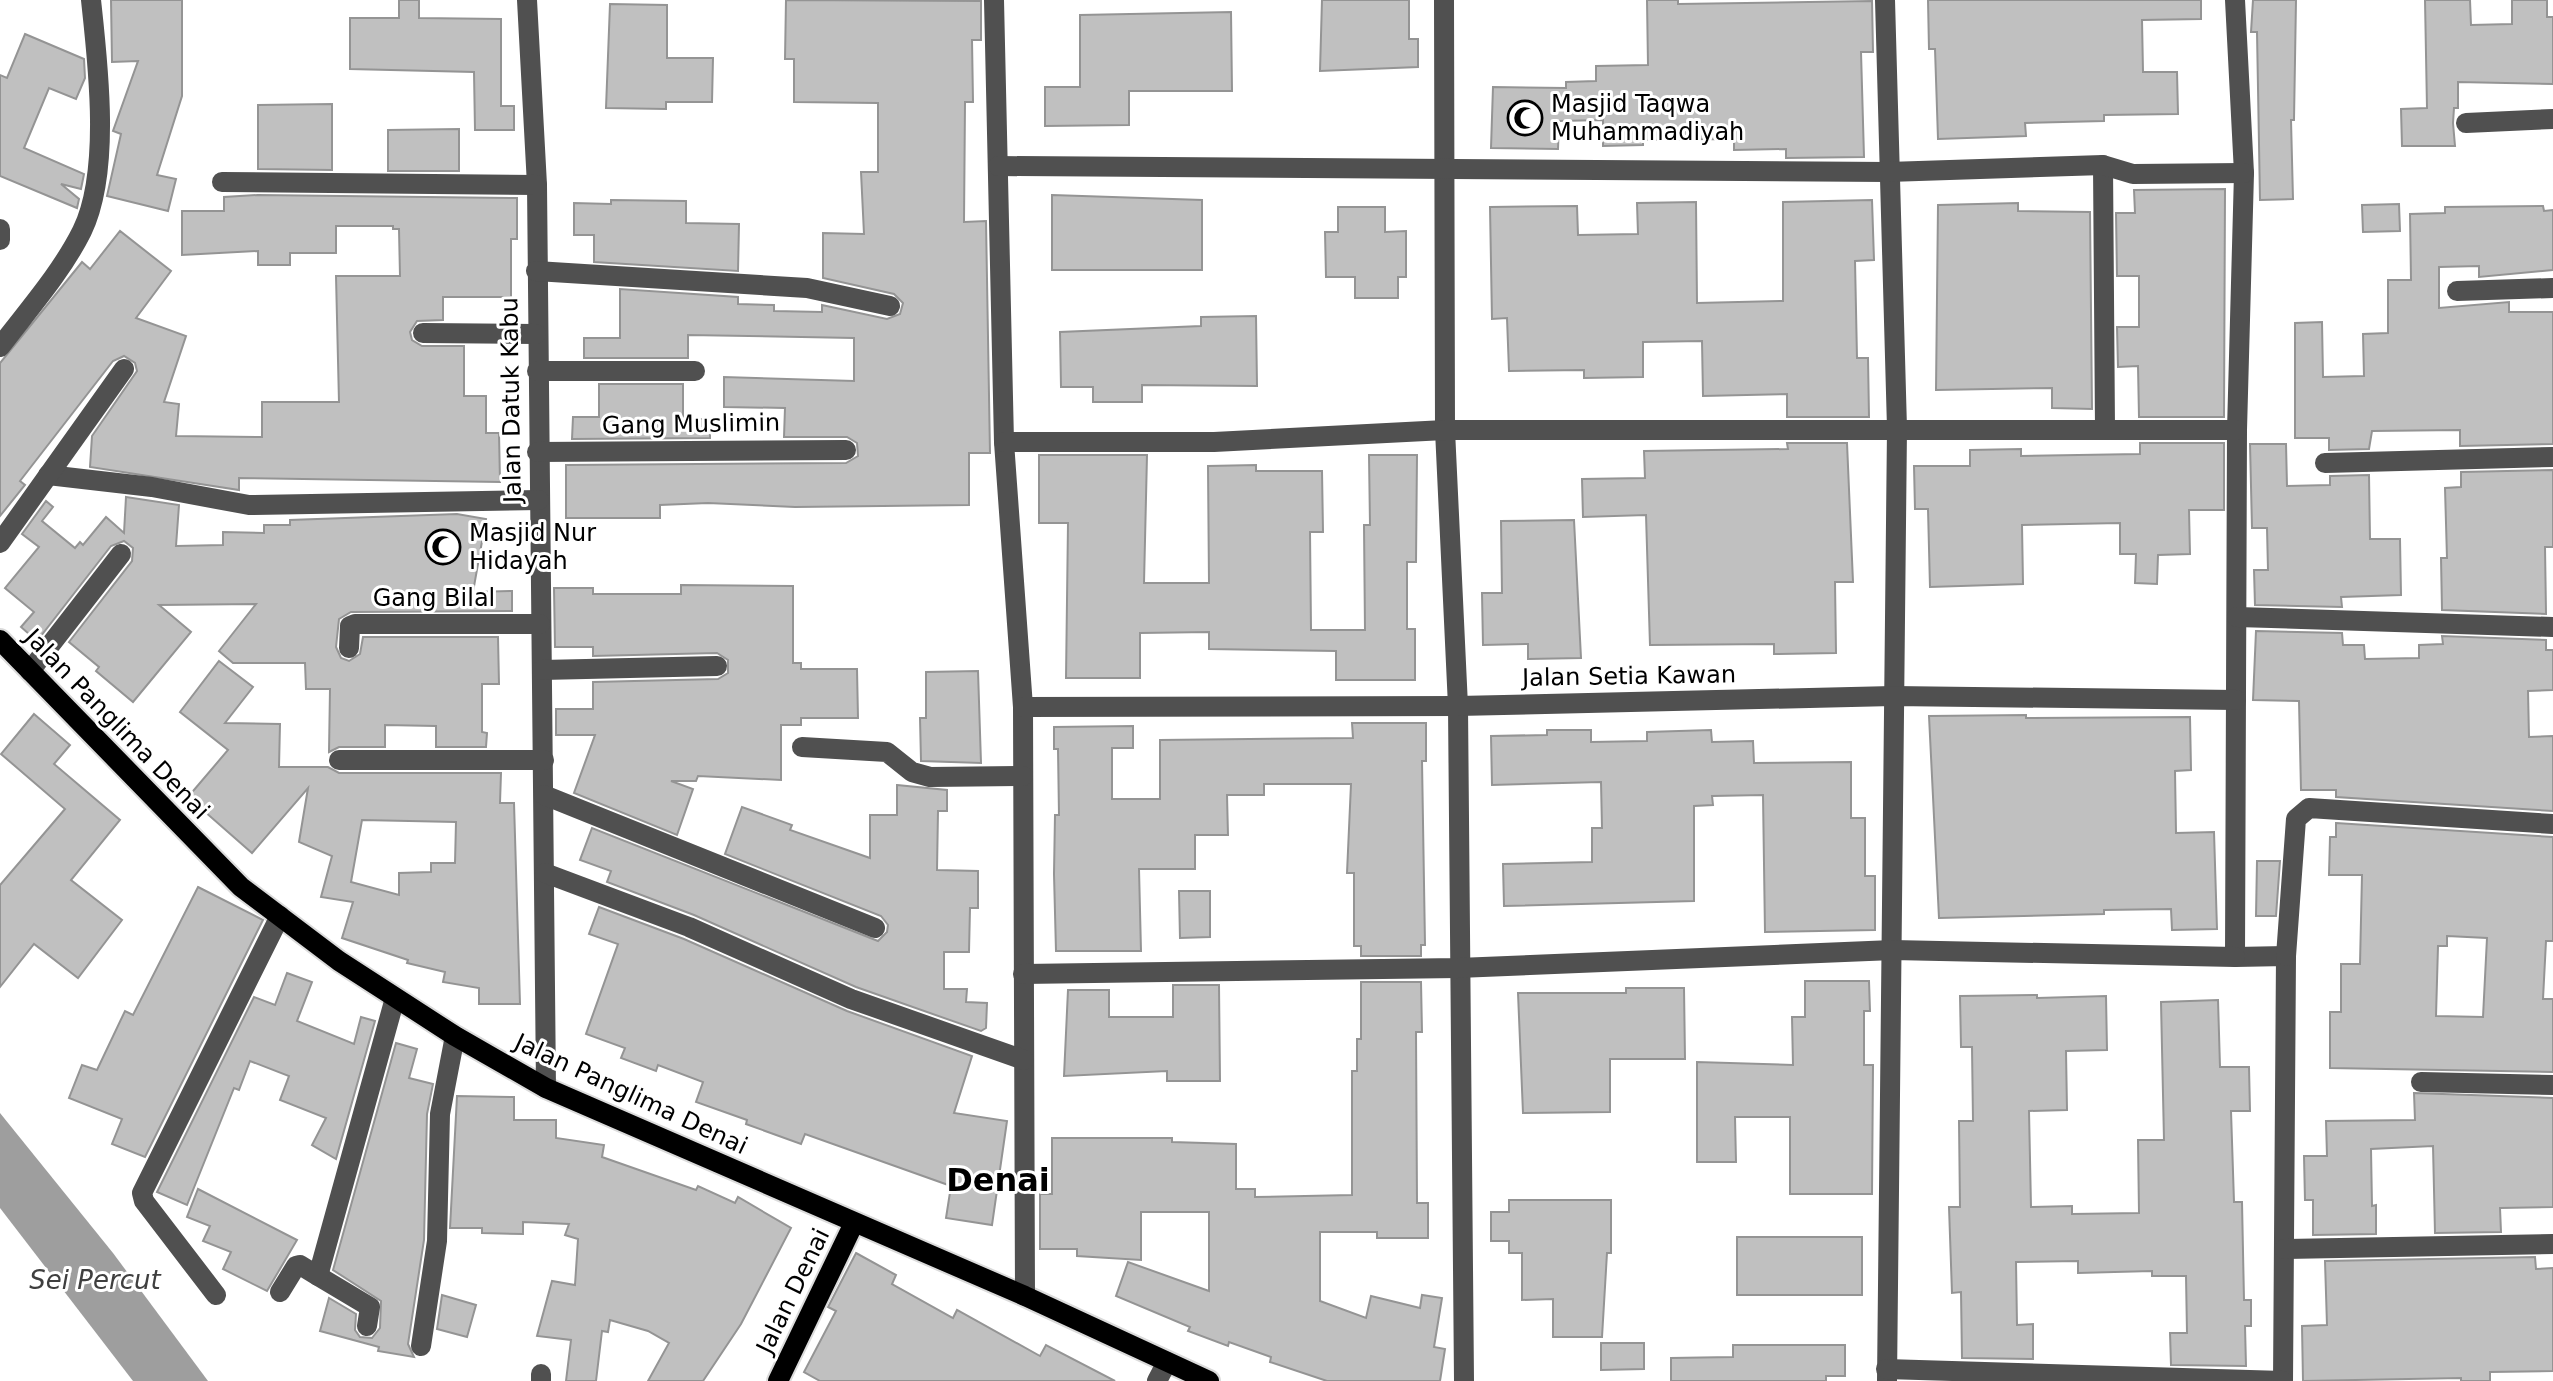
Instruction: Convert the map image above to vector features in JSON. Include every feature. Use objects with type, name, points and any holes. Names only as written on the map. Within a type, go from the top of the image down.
[{"type":"main road","name":"Jalan Panglima Denai","points":[[0,640],[241,887],[395,998],[455,1036],[546,1088],[1025,1296],[1209,1381]]},
{"type":"main road","name":"Jalan Denai","points":[[778,1381],[854,1223]]},
{"type":"street","points":[[0,347],[83,230],[93,198],[102,109],[91,0]]},
{"type":"street","name":"Jalan Datuk Kabu","points":[[527,0],[537,185],[537,452],[544,760],[546,1088]]},
{"type":"street","points":[[994,0],[1004,442],[1023,707],[1025,1296]]},
{"type":"street","points":[[1444,0],[1445,430],[1458,706],[1464,1381]]},
{"type":"street","points":[[1885,0],[1897,428],[1886,1375],[2283,1381],[2286,956],[2296,819],[2309,808],[2553,824]]},
{"type":"street","points":[[2235,0],[2244,173],[2237,430],[2235,957]]},
{"type":"street","points":[[2466,123],[2553,119]]},
{"type":"street","points":[[998,166],[1888,172],[2103,165],[2133,174],[2244,173]]},
{"type":"street","points":[[2103,165],[2105,428]]},
{"type":"street","points":[[222,182],[537,185]]},
{"type":"street","points":[[0,229],[0,240]]},
{"type":"street","points":[[536,271],[807,288],[890,306]]},
{"type":"street","points":[[2457,291],[2553,288]]},
{"type":"street","points":[[423,333],[536,334]]},
{"type":"street","points":[[0,543],[124,369]]},
{"type":"street","points":[[537,371],[695,371]]},
{"type":"street","points":[[1004,442],[1214,442],[1445,430],[2237,430]]},
{"type":"street","name":"Gang Muslimin","points":[[537,452],[846,450]]},
{"type":"street","points":[[2325,463],[2553,457]]},
{"type":"street","points":[[48,475],[152,487],[249,505],[539,500]]},
{"type":"street","points":[[30,671],[121,554]]},
{"type":"street","points":[[2237,617],[2553,627]]},
{"type":"street","name":"Gang Bilal","points":[[349,648],[350,626],[355,624],[540,624]]},
{"type":"street","points":[[542,670],[717,666]]},
{"type":"street","name":"Jalan Setia Kawan","points":[[1023,707],[1458,706],[1893,696],[2236,700]]},
{"type":"street","points":[[802,747],[887,752],[912,772],[930,777],[1023,776]]},
{"type":"street","points":[[339,760],[544,760]]},
{"type":"street","points":[[544,795],[875,928]]},
{"type":"street","points":[[545,873],[689,927],[851,999],[1024,1060]]},
{"type":"street","points":[[216,1295],[144,1201],[142,1193],[280,916]]},
{"type":"street","points":[[1023,974],[1458,968],[1893,950],[2286,956]]},
{"type":"street","points":[[318,1276],[395,998]]},
{"type":"street","points":[[421,1346],[437,1241],[440,1114],[455,1036]]},
{"type":"street","points":[[2421,1082],[2553,1085]]},
{"type":"street","points":[[2284,1249],[2553,1244]]},
{"type":"street","points":[[280,1292],[296,1266],[300,1265],[370,1307],[367,1326]]},
{"type":"street","points":[[1157,1381],[1167,1362]]},
{"type":"water","name":"Sei Percut","points":[[0,1113],[113,1253],[208,1381],[133,1381],[0,1208]]},
{"type":"building","points":[[111,0],[182,0],[182,96],[157,175],[176,179],[168,211],[107,196],[121,134],[113,131],[138,61],[112,62]]},
{"type":"building","points":[[399,0],[419,0],[419,18],[501,19],[501,106],[514,106],[514,130],[475,130],[474,72],[350,69],[350,18],[399,18]]},
{"type":"building","points":[[786,0],[981,1],[981,40],[972,40],[973,102],[965,102],[964,222],[986,221],[990,453],[969,453],[969,505],[795,507],[708,503],[660,505],[660,518],[566,518],[566,465],[846,463],[858,456],[857,443],[847,437],[784,437],[785,408],[724,407],[724,377],[854,381],[854,338],[688,335],[688,358],[584,358],[584,338],[620,338],[620,289],[738,297],[738,304],[774,305],[774,311],[822,312],[822,305],[887,319],[900,314],[903,303],[894,294],[823,278],[823,233],[864,234],[861,172],[878,172],[878,103],[794,102],[794,59],[785,59]]},
{"type":"building","points":[[1322,0],[1409,0],[1409,39],[1418,39],[1418,67],[1320,71]]},
{"type":"building","points":[[1647,0],[1678,0],[1678,4],[1872,1],[1873,52],[1861,52],[1864,157],[1786,158],[1786,149],[1734,150],[1734,139],[1643,140],[1643,145],[1603,146],[1603,120],[1559,121],[1558,149],[1491,148],[1493,87],[1566,88],[1566,82],[1596,81],[1596,66],[1648,65]]},
{"type":"building","points":[[1928,0],[2201,0],[2201,19],[2142,20],[2143,72],[2177,72],[2178,114],[2104,115],[2104,121],[2025,123],[2026,136],[1938,139],[1935,49],[1929,49]]},
{"type":"building","points":[[2253,0],[2296,0],[2294,120],[2291,120],[2293,199],[2260,200],[2257,32],[2251,32]]},
{"type":"building","points":[[2425,0],[2470,0],[2471,25],[2512,24],[2512,0],[2547,0],[2547,17],[2553,17],[2553,84],[2458,82],[2458,108],[2454,108],[2453,123],[2455,146],[2402,146],[2401,109],[2427,108]]},
{"type":"building","points":[[610,4],[667,5],[667,58],[713,58],[712,102],[666,102],[666,109],[606,108]]},
{"type":"building","points":[[1231,12],[1232,91],[1129,91],[1129,125],[1045,126],[1045,87],[1080,87],[1080,15]]},
{"type":"building","points":[[25,34],[84,59],[85,78],[76,99],[49,88],[24,148],[84,174],[81,189],[61,184],[79,199],[77,208],[0,176],[0,75],[7,78]]},
{"type":"building","points":[[332,104],[332,170],[258,169],[258,105]]},
{"type":"building","points":[[459,129],[459,171],[388,171],[388,130]]},
{"type":"building","points":[[2225,189],[2224,417],[2139,417],[2138,366],[2118,367],[2117,327],[2139,327],[2139,276],[2117,276],[2116,213],[2135,213],[2134,190]]},
{"type":"building","points":[[1052,195],[1202,200],[1202,270],[1052,270]]},
{"type":"building","points":[[224,197],[517,198],[517,239],[511,239],[511,297],[443,297],[443,320],[417,321],[410,332],[412,340],[422,346],[464,346],[464,396],[486,396],[486,433],[499,433],[500,482],[239,478],[239,490],[90,467],[92,436],[137,371],[135,363],[124,356],[113,361],[20,481],[25,485],[0,516],[0,363],[82,262],[90,269],[120,231],[171,271],[136,318],[186,336],[164,402],[179,404],[176,436],[262,437],[262,402],[339,402],[336,276],[400,276],[399,229],[393,229],[393,226],[336,226],[336,253],[290,253],[290,265],[258,265],[258,251],[182,255],[182,211],[224,211]]},
{"type":"building","points":[[611,200],[686,201],[686,223],[739,224],[738,271],[594,262],[594,235],[574,235],[574,203],[611,204]]},
{"type":"building","points":[[1872,200],[1874,260],[1855,261],[1857,358],[1868,358],[1869,417],[1787,417],[1787,394],[1703,396],[1702,341],[1643,342],[1643,377],[1584,378],[1584,370],[1509,371],[1507,318],[1492,319],[1490,207],[1577,206],[1578,235],[1638,234],[1637,203],[1696,202],[1697,303],[1783,301],[1783,202]]},
{"type":"building","points":[[2018,203],[2018,211],[2090,212],[2092,409],[2052,408],[2052,388],[1936,390],[1938,205]]},
{"type":"building","points":[[2399,204],[2400,231],[2363,232],[2362,205]]},
{"type":"building","points":[[2543,206],[2544,211],[2553,210],[2553,270],[2479,277],[2479,266],[2439,267],[2439,308],[2509,302],[2509,312],[2553,312],[2553,444],[2460,446],[2460,430],[2372,431],[2369,449],[2329,450],[2329,438],[2295,438],[2295,323],[2322,322],[2323,377],[2364,376],[2363,334],[2388,333],[2388,280],[2411,280],[2410,214],[2445,213],[2445,207]]},
{"type":"building","points":[[1338,207],[1385,207],[1385,232],[1406,231],[1406,277],[1398,277],[1398,298],[1355,298],[1355,277],[1326,277],[1325,232],[1338,232]]},
{"type":"building","points":[[1256,316],[1257,386],[1142,385],[1142,402],[1093,402],[1093,387],[1061,387],[1060,332],[1201,326],[1201,317]]},
{"type":"building","points":[[599,384],[683,384],[683,419],[710,419],[710,438],[572,439],[573,417],[599,417]]},
{"type":"building","points":[[1787,443],[1847,443],[1853,582],[1835,582],[1836,653],[1774,654],[1774,644],[1650,645],[1646,515],[1583,517],[1582,479],[1645,478],[1644,451],[1788,449]]},
{"type":"building","points":[[2140,443],[2224,443],[2224,510],[2189,510],[2190,554],[2158,555],[2157,584],[2135,583],[2136,554],[2120,554],[2120,523],[2022,525],[2023,584],[1930,587],[1928,509],[1915,509],[1914,466],[1970,466],[1970,450],[2021,449],[2021,456],[2140,454]]},
{"type":"building","points":[[2250,444],[2286,444],[2287,486],[2330,485],[2330,476],[2369,475],[2370,539],[2400,539],[2401,595],[2341,597],[2342,607],[2255,605],[2254,570],[2268,570],[2267,528],[2252,528]]},
{"type":"building","points":[[1039,455],[1147,455],[1144,583],[1209,583],[1208,466],[1256,465],[1256,471],[1322,471],[1323,532],[1310,532],[1311,630],[1365,630],[1364,525],[1370,525],[1369,455],[1417,455],[1416,562],[1407,562],[1407,629],[1415,629],[1415,680],[1336,680],[1336,651],[1209,649],[1209,632],[1140,633],[1140,678],[1066,678],[1068,523],[1039,523]]},
{"type":"building","points":[[2553,470],[2553,547],[2545,547],[2546,614],[2442,610],[2441,558],[2447,558],[2445,488],[2461,487],[2461,472]]},
{"type":"building","points":[[126,497],[179,505],[176,546],[223,545],[223,532],[264,533],[264,525],[290,525],[290,520],[457,514],[486,519],[473,592],[512,591],[512,611],[351,612],[339,619],[336,647],[341,658],[349,661],[360,654],[363,637],[498,637],[499,684],[482,684],[482,732],[487,733],[486,747],[436,747],[436,726],[385,725],[385,747],[339,747],[329,752],[330,689],[306,689],[305,663],[233,663],[219,651],[256,604],[159,605],[191,632],[133,702],[96,671],[99,667],[69,642],[132,561],[133,548],[124,541],[111,546],[37,641],[21,627],[34,612],[5,588],[39,547],[22,534],[46,501],[53,507],[42,521],[75,548],[80,542],[83,545],[106,517],[124,533]]},
{"type":"building","points":[[1574,520],[1581,658],[1528,659],[1528,644],[1483,645],[1482,593],[1502,593],[1501,521]]},
{"type":"building","points":[[681,585],[793,586],[793,663],[801,663],[801,669],[857,669],[858,718],[801,718],[801,725],[781,725],[781,780],[698,776],[696,781],[671,781],[693,789],[677,835],[574,793],[595,735],[556,735],[556,709],[593,709],[593,682],[718,679],[728,673],[728,660],[717,653],[593,656],[593,647],[555,647],[554,588],[593,588],[593,594],[681,594]]},
{"type":"building","points":[[2256,631],[2342,633],[2343,645],[2364,645],[2365,659],[2419,658],[2419,645],[2443,644],[2442,636],[2546,640],[2546,650],[2553,650],[2553,690],[2528,691],[2529,737],[2553,736],[2553,811],[2336,797],[2336,790],[2301,790],[2299,701],[2253,700]]},
{"type":"building","points":[[219,661],[253,687],[225,723],[280,724],[279,767],[328,767],[339,773],[501,773],[500,803],[514,803],[520,1004],[479,1004],[479,988],[443,982],[445,972],[407,963],[408,960],[342,938],[353,902],[321,897],[332,856],[299,842],[308,788],[252,853],[188,797],[228,750],[180,712]],"holes":[[[362,820],[456,822],[455,863],[431,863],[431,872],[399,873],[399,895],[351,882]]]},
{"type":"building","points":[[978,671],[981,763],[921,761],[920,718],[926,718],[926,672]]},
{"type":"building","points":[[34,714],[70,745],[54,764],[120,820],[71,880],[122,920],[78,978],[34,944],[0,987],[0,885],[65,809],[1,754]]},
{"type":"building","points":[[2026,715],[2026,718],[2190,717],[2191,770],[2175,771],[2176,833],[2214,832],[2217,929],[2172,930],[2171,909],[1939,918],[1929,716]]},
{"type":"building","points":[[1352,723],[1426,723],[1426,761],[1422,761],[1425,945],[1421,945],[1421,956],[1361,956],[1361,946],[1354,946],[1354,873],[1347,873],[1351,784],[1264,784],[1264,795],[1227,795],[1228,835],[1195,835],[1195,869],[1139,869],[1141,951],[1056,951],[1055,815],[1059,815],[1058,749],[1054,749],[1054,727],[1133,726],[1133,748],[1112,748],[1112,799],[1160,799],[1160,740],[1353,738]]},
{"type":"building","points":[[1547,730],[1591,730],[1591,742],[1647,741],[1647,732],[1711,730],[1712,742],[1753,741],[1754,763],[1851,762],[1851,818],[1865,818],[1865,876],[1875,876],[1875,930],[1765,932],[1763,795],[1712,796],[1713,805],[1694,806],[1694,901],[1504,906],[1503,864],[1592,862],[1592,828],[1602,828],[1601,782],[1492,785],[1491,736],[1547,735]]},
{"type":"building","points":[[897,785],[947,790],[947,811],[938,811],[937,870],[978,871],[978,908],[970,908],[969,952],[944,952],[944,989],[967,989],[966,1002],[987,1003],[986,1028],[981,1031],[856,987],[694,915],[607,882],[611,871],[580,860],[592,828],[878,941],[887,932],[888,925],[881,916],[725,854],[742,807],[792,825],[790,830],[870,858],[870,815],[897,815]]},
{"type":"building","points":[[2336,823],[2553,837],[2553,941],[2546,941],[2543,999],[2553,999],[2553,1072],[2330,1068],[2330,1012],[2341,1012],[2341,964],[2360,964],[2362,875],[2329,875],[2330,837],[2336,837]],"holes":[[[2447,936],[2487,938],[2483,1017],[2436,1016],[2438,946],[2447,946]]]},
{"type":"building","points":[[2257,861],[2280,861],[2276,916],[2256,916]]},
{"type":"building","points":[[198,887],[263,920],[145,1157],[112,1144],[122,1119],[69,1098],[82,1065],[97,1070],[125,1011],[133,1015]]},
{"type":"building","points":[[1179,891],[1210,891],[1210,937],[1180,938]]},
{"type":"building","points":[[599,907],[684,939],[847,1011],[972,1056],[954,1113],[1007,1121],[992,1225],[946,1218],[951,1186],[805,1134],[801,1144],[746,1124],[747,1120],[696,1102],[703,1082],[658,1065],[656,1071],[621,1058],[625,1048],[586,1034],[618,944],[589,934]]},
{"type":"building","points":[[287,973],[312,982],[297,1021],[354,1044],[361,1017],[375,1021],[336,1159],[312,1145],[326,1118],[280,1100],[289,1076],[250,1061],[239,1090],[234,1088],[187,1205],[157,1192],[254,997],[275,1005]]},
{"type":"building","points":[[1805,981],[1869,981],[1870,1011],[1864,1011],[1864,1065],[1873,1065],[1872,1194],[1790,1194],[1790,1117],[1735,1117],[1736,1162],[1697,1162],[1697,1062],[1793,1065],[1792,1017],[1805,1017]]},
{"type":"building","points":[[1361,982],[1421,982],[1422,1032],[1416,1032],[1417,1203],[1428,1203],[1428,1238],[1377,1238],[1377,1232],[1320,1232],[1320,1301],[1366,1318],[1371,1296],[1420,1308],[1422,1295],[1442,1298],[1434,1347],[1445,1349],[1440,1381],[1327,1381],[1270,1362],[1271,1357],[1188,1331],[1190,1327],[1116,1296],[1128,1262],[1209,1291],[1209,1212],[1141,1212],[1141,1260],[1077,1256],[1077,1249],[1040,1249],[1040,1194],[1052,1194],[1052,1138],[1172,1138],[1172,1142],[1236,1144],[1236,1189],[1255,1189],[1255,1197],[1352,1195],[1352,1071],[1357,1071],[1357,1039],[1361,1039]]},
{"type":"building","points":[[1173,985],[1219,985],[1220,1081],[1167,1081],[1167,1071],[1064,1076],[1068,990],[1109,990],[1109,1017],[1173,1017]]},
{"type":"building","points":[[1626,988],[1684,988],[1685,1059],[1610,1059],[1610,1112],[1523,1113],[1518,993],[1626,993]]},
{"type":"building","points":[[2037,995],[2037,998],[2106,996],[2107,1050],[2066,1051],[2067,1110],[2029,1111],[2031,1207],[2072,1206],[2072,1214],[2139,1213],[2138,1140],[2164,1140],[2161,1002],[2218,1000],[2220,1067],[2249,1067],[2250,1111],[2231,1111],[2234,1202],[2242,1202],[2244,1300],[2251,1300],[2251,1326],[2245,1326],[2246,1366],[2171,1365],[2170,1333],[2187,1333],[2186,1276],[2152,1276],[2152,1271],[2078,1273],[2078,1261],[2016,1262],[2017,1325],[2033,1324],[2033,1359],[1962,1358],[1961,1292],[1952,1293],[1949,1207],[1960,1207],[1959,1121],[1973,1121],[1972,1047],[1961,1047],[1960,996]]},
{"type":"building","points":[[396,1043],[417,1049],[409,1078],[433,1084],[427,1114],[424,1240],[408,1344],[414,1357],[378,1351],[379,1347],[320,1331],[329,1298],[356,1314],[355,1330],[360,1337],[372,1338],[380,1328],[381,1301],[333,1270]]},
{"type":"building","points":[[2414,1093],[2553,1098],[2553,1207],[2500,1208],[2501,1232],[2435,1233],[2433,1146],[2371,1149],[2376,1234],[2313,1235],[2313,1200],[2305,1200],[2304,1156],[2327,1156],[2326,1121],[2415,1120]]},
{"type":"building","points":[[457,1096],[514,1097],[514,1120],[556,1120],[556,1138],[604,1145],[602,1157],[696,1190],[698,1186],[735,1203],[738,1197],[791,1228],[741,1324],[703,1381],[648,1381],[669,1343],[648,1331],[610,1320],[608,1332],[602,1331],[596,1381],[566,1381],[571,1340],[537,1336],[552,1281],[575,1285],[578,1239],[565,1235],[569,1224],[523,1222],[523,1234],[482,1233],[482,1228],[450,1228]]},
{"type":"building","points":[[198,1189],[297,1240],[267,1291],[223,1269],[231,1252],[203,1241],[210,1226],[187,1217]]},
{"type":"building","points":[[1509,1200],[1611,1200],[1611,1253],[1607,1253],[1602,1337],[1553,1337],[1553,1299],[1522,1300],[1522,1253],[1509,1253],[1509,1241],[1491,1241],[1491,1212],[1509,1212]]},
{"type":"building","points":[[1737,1237],[1862,1237],[1862,1295],[1737,1295]]},
{"type":"building","points":[[856,1253],[896,1275],[892,1284],[953,1318],[957,1310],[1040,1356],[1046,1345],[1115,1381],[820,1381],[804,1372],[836,1311],[828,1307]]},
{"type":"building","points":[[2535,1257],[2536,1269],[2553,1268],[2553,1371],[2490,1372],[2490,1381],[2461,1381],[2461,1378],[2303,1381],[2302,1326],[2327,1325],[2325,1261]]},
{"type":"building","points":[[442,1295],[476,1305],[467,1337],[437,1329]]},
{"type":"building","points":[[1601,1343],[1644,1343],[1644,1369],[1601,1370]]},
{"type":"building","points":[[1733,1345],[1845,1345],[1845,1376],[1826,1376],[1826,1381],[1671,1381],[1671,1358],[1733,1357]]},
{"type":"place","name":"Masjid Taqwa Muhammadiyah","points":[[1525,118]]},
{"type":"place","name":"Masjid Nur Hidayah","points":[[443,547]]},
{"type":"district","name":"Denai","points":[[998,1180]]}]
